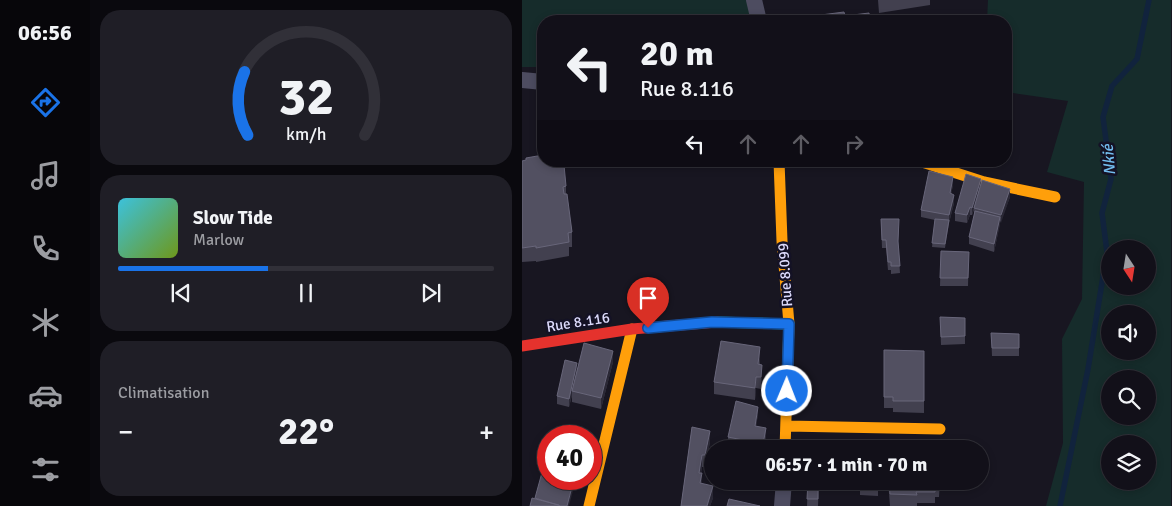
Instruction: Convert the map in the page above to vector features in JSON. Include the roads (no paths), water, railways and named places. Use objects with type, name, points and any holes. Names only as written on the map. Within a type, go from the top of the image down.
[{"type":"street","points":[[754,0],[758,15]]},
{"type":"street","points":[[522,80],[537,81]]},
{"type":"street","name":"Rue 8.099","points":[[779,167],[782,240],[789,324],[785,440]]},
{"type":"street","points":[[938,167],[984,182],[1055,196]]},
{"type":"street","name":"Rue 8.116","points":[[522,346],[632,329],[712,322],[789,324]]},
{"type":"street","points":[[589,506],[632,329]]},
{"type":"street","points":[[786,426],[940,429]]},
{"type":"street","points":[[782,506],[783,490]]},
{"type":"waterway","name":"Nkié","points":[[1060,506],[1088,369],[1107,252],[1102,213],[1111,179],[1103,117],[1112,86],[1137,59],[1149,0]]}]
